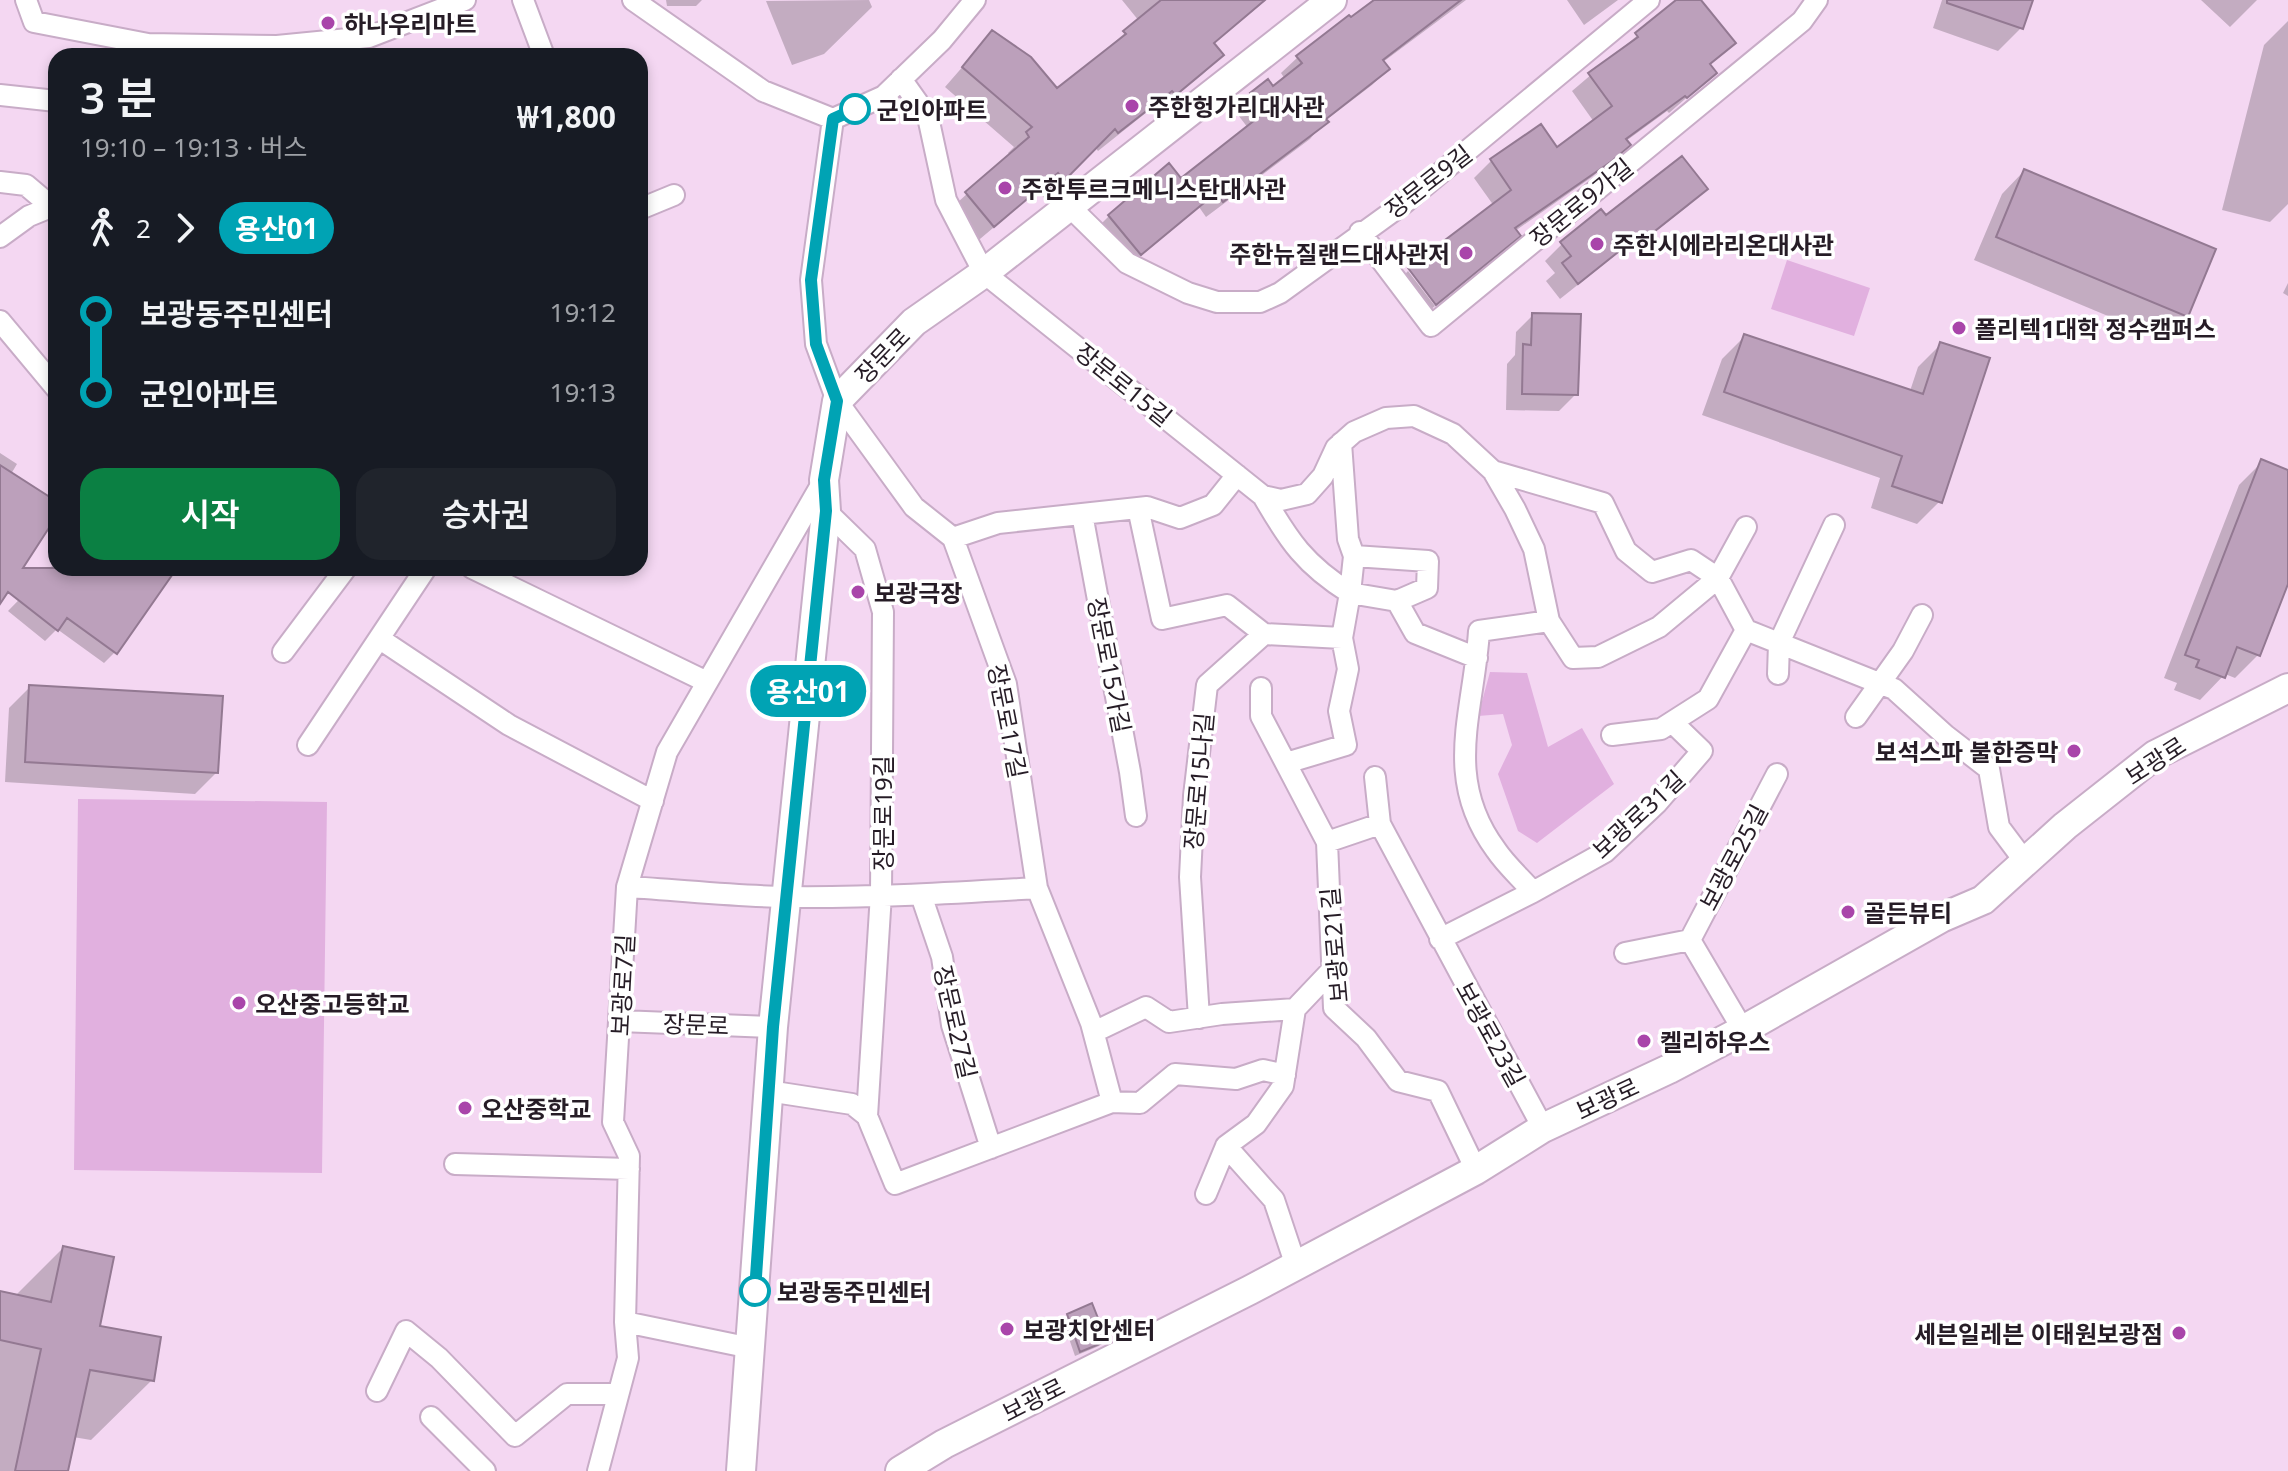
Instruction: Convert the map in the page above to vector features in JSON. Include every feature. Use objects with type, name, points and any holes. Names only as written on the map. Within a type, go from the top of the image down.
[{"type":"street","points":[[26,0],[34,22],[148,44],[221,48]]},
{"type":"street","points":[[296,48],[369,37],[465,0]]},
{"type":"street","points":[[523,0],[541,48]]},
{"type":"street","points":[[633,0],[763,91],[833,119],[884,96],[942,40],[975,0]]},
{"type":"street","name":"장문로","points":[[741,1471],[773,1027],[826,511],[824,480],[837,401],[914,322],[984,273],[1332,0]]},
{"type":"street","name":"장문로9길","points":[[1069,206],[1127,263],[1188,293],[1217,302],[1260,302],[1280,293],[1360,232],[1403,204],[1649,0]]},
{"type":"street","name":"장문로9가길","points":[[1360,232],[1431,326],[1802,21],[1817,0]]},
{"type":"street","points":[[142,48],[148,44]]},
{"type":"street","points":[[901,79],[928,117],[946,200],[984,273]]},
{"type":"street","points":[[0,95],[48,100]]},
{"type":"street","points":[[833,119],[811,280],[816,344],[837,401],[914,507],[953,538],[998,523],[1147,507],[1180,518],[1213,505],[1237,475]]},
{"type":"street","points":[[0,182],[26,185],[48,202]]},
{"type":"street","points":[[648,206],[674,195]]},
{"type":"street","points":[[0,237],[29,216],[48,208]]},
{"type":"street","name":"장문로15길","points":[[984,273],[1263,496]]},
{"type":"street","points":[[0,321],[48,378]]},
{"type":"street","points":[[1263,496],[1281,500],[1307,494],[1323,476],[1341,443],[1354,432],[1386,418],[1414,416],[1453,434],[1493,471],[1515,509],[1534,549],[1549,621],[1573,658],[1598,657],[1659,627],[1718,578],[1746,527]]},
{"type":"street","points":[[1286,763],[1346,745],[1339,711],[1348,669],[1342,638],[1354,556],[1348,539],[1341,443]]},
{"type":"street","points":[[1493,471],[1603,503],[1626,551],[1652,572],[1691,560],[1718,578],[1746,630],[1894,689],[1989,769],[1999,827],[2026,863]]},
{"type":"street","name":"보광로7길","points":[[598,1471],[628,1358],[625,1322],[629,1156],[613,1122],[627,887],[667,752],[824,480]]},
{"type":"street","points":[[1263,496],[1289,541],[1324,577],[1350,593],[1397,601],[1427,588],[1428,561],[1354,556]]},
{"type":"street","points":[[1138,508],[1162,619],[1227,605],[1264,634],[1342,638]]},
{"type":"street","name":"장문로19길","points":[[826,511],[865,549],[883,612],[881,894],[867,1116]]},
{"type":"street","name":"장문로15가길","points":[[1082,514],[1136,816]]},
{"type":"street","points":[[1778,674],[1779,643],[1834,525]]},
{"type":"street","name":"장문로17길","points":[[953,538],[1006,684],[1037,888],[1094,1032],[1112,1102]]},
{"type":"street","points":[[283,652],[340,576]]},
{"type":"street","points":[[308,745],[421,576]]},
{"type":"street","points":[[488,576],[707,682]]},
{"type":"street","points":[[1397,601],[1415,633],[1477,658]]},
{"type":"street","points":[[1856,717],[1903,651],[1922,615]]},
{"type":"street","points":[[1440,939],[1533,892],[1495,850],[1472,809],[1465,777],[1463,746],[1479,631],[1549,621]]},
{"type":"street","points":[[1612,735],[1661,729],[1708,699],[1746,630]]},
{"type":"street","name":"장문로15나길","points":[[1199,1018],[1190,877],[1194,796],[1207,685],[1264,634]]},
{"type":"street","points":[[380,639],[509,725],[653,801]]},
{"type":"street","name":"보광로21길","points":[[1261,688],[1261,716],[1327,842],[1334,1008],[1366,1038],[1398,1081],[1438,1091],[1476,1170]]},
{"type":"street","name":"보광로","points":[[900,1471],[944,1444],[1296,1266],[1476,1170],[1543,1128],[1669,1069],[1743,1030],[1941,918],[1983,900],[2065,826],[2155,755],[2288,688]]},
{"type":"street","name":"보광로31길","points":[[1533,892],[1605,852],[1657,803],[1702,751],[1672,722]]},
{"type":"street","name":"보광로25길","points":[[1690,940],[1777,774]]},
{"type":"street","name":"보광로23길","points":[[1375,777],[1380,824],[1543,1128]]},
{"type":"street","points":[[1327,842],[1380,824]]},
{"type":"street","points":[[627,887],[787,897],[881,894]]},
{"type":"street","name":"장문로19길","points":[[881,894],[921,895],[1037,888]]},
{"type":"street","name":"장문로27길","points":[[921,895],[942,957],[952,1025],[991,1148]]},
{"type":"street","name":"보광로25길","points":[[1625,953],[1690,940]]},
{"type":"street","name":"보광로25길","points":[[1690,940],[1743,1030]]},
{"type":"street","points":[[1206,1194],[1226,1146],[1256,1124],[1283,1086],[1295,1009],[1332,970]]},
{"type":"street","points":[[1094,1032],[1146,1007],[1169,1022],[1295,1009]]},
{"type":"street","name":"장문로","points":[[620,1021],[773,1027]]},
{"type":"street","points":[[768,1091],[852,1104],[867,1116],[895,1184],[1112,1102],[1140,1103],[1175,1074],[1236,1079],[1263,1070],[1285,1075]]},
{"type":"street","points":[[1226,1146],[1274,1200],[1296,1266]]},
{"type":"street","points":[[455,1164],[629,1169]]},
{"type":"street","points":[[625,1322],[751,1348]]},
{"type":"street","points":[[377,1391],[406,1331],[439,1358],[515,1436],[567,1394],[618,1394]]},
{"type":"street","points":[[431,1417],[485,1471]]},
{"type":"shaded area","points":[[1787,260],[1870,288],[1854,336],[1771,309]]},
{"type":"shaded area","points":[[1490,672],[1527,673],[1548,747],[1582,728],[1614,784],[1537,843],[1518,831],[1498,774],[1512,745],[1503,714],[1478,716]]},
{"type":"shaded area","points":[[78,799],[327,802],[322,1173],[74,1170]]},
{"type":"building","points":[[1161,0],[1265,0],[1214,43],[1224,55],[1176,95],[1172,91],[1118,133],[1115,129],[1064,181],[1058,173],[994,227],[965,192],[1029,137],[1026,132],[1032,127],[962,67],[992,30],[1031,57],[1057,88],[1126,34],[1123,31]]},
{"type":"building","points":[[1374,0],[1461,0],[1383,60],[1390,69],[1326,119],[1329,122],[1223,202],[1216,193],[1141,255],[1108,215],[1169,163],[1181,178],[1265,112],[1250,93],[1268,79],[1273,86],[1302,63],[1296,56]]},
{"type":"building","points":[[1676,0],[1701,0],[1736,43],[1710,64],[1717,73],[1687,98],[1685,96],[1626,139],[1631,145],[1612,161],[1515,228],[1521,236],[1436,305],[1408,268],[1511,190],[1490,159],[1541,124],[1557,147],[1612,106],[1588,73],[1638,37],[1635,33]]},
{"type":"building","points":[[1947,0],[2033,0],[2023,29],[1947,3]]},
{"type":"building","points":[[1682,156],[1708,189],[1641,242],[1637,237],[1578,284],[1562,263],[1571,256],[1560,242],[1601,209],[1606,215]]},
{"type":"building","points":[[2024,169],[2216,249],[2188,317],[1996,237]]},
{"type":"building","points":[[1532,313],[1581,314],[1578,395],[1522,394],[1523,344],[1531,345]]},
{"type":"building","points":[[1744,334],[1923,394],[1940,342],[1990,358],[1942,503],[1892,486],[1902,456],[1724,392]]},
{"type":"building","points":[[2261,459],[2288,470],[2288,584],[2260,656],[2237,647],[2225,678],[2196,667],[2199,660],[2185,655]]},
{"type":"building","points":[[0,465],[48,496],[48,529],[23,568],[48,568],[48,576],[171,576],[117,654],[67,618],[58,631],[8,592],[0,604]]},
{"type":"building","points":[[29,685],[223,696],[218,773],[25,762]]},
{"type":"building","points":[[63,1246],[114,1257],[100,1326],[161,1337],[154,1381],[90,1370],[68,1471],[15,1471],[41,1349],[0,1340],[0,1291],[51,1302]]},
{"type":"building","points":[[1092,1303],[1107,1341],[1080,1352],[1067,1314]]},
{"type":"bus line","name":"용산01","points":[[755,1291],[773,1027],[826,511],[824,480],[837,401],[816,344],[811,280],[833,119],[855,109]]},
{"type":"place","name":"하나우리마트","points":[[328,23]]},
{"type":"place","name":"주한헝가리대사관","points":[[1132,106]]},
{"type":"place","name":"군인아파트","points":[[855,109]]},
{"type":"place","name":"주한투르크메니스탄대사관","points":[[1005,188]]},
{"type":"place","name":"주한시에라리온대사관","points":[[1597,244]]},
{"type":"place","name":"주한뉴질랜드대사관저","points":[[1466,253]]},
{"type":"place","name":"폴리텍1대학 정수캠퍼스","points":[[1959,328]]},
{"type":"place","name":"보광극장","points":[[858,592]]},
{"type":"place","name":"보석스파 불한증막","points":[[2074,751]]},
{"type":"place","name":"골든뷰티","points":[[1848,912]]},
{"type":"place","name":"오산중고등학교","points":[[239,1003]]},
{"type":"place","name":"켈리하우스","points":[[1644,1041]]},
{"type":"place","name":"오산중학교","points":[[465,1108]]},
{"type":"place","name":"보광동주민센터","points":[[755,1291]]},
{"type":"place","name":"보광치안센터","points":[[1007,1329]]},
{"type":"place","name":"세븐일레븐 이태원보광점","points":[[2179,1333]]}]
